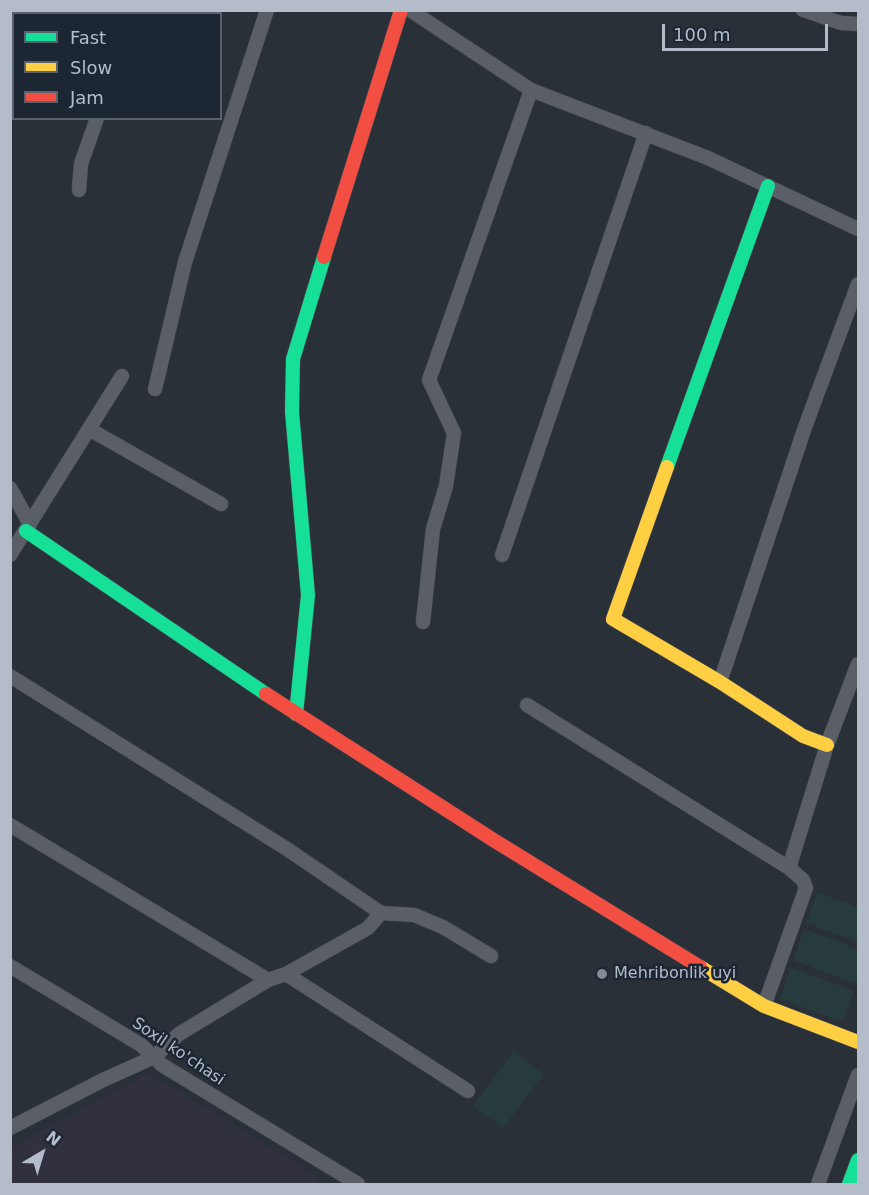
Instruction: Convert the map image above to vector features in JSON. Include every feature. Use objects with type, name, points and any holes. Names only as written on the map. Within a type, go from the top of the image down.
[{"type":"main road","points":[[296,714],[308,595],[292,412],[293,359],[401,10]]},
{"type":"main road","points":[[768,186],[613,619],[720,682],[803,736],[827,745]]},
{"type":"main road","points":[[28,528],[296,714],[495,841],[764,1006],[858,1042]]},
{"type":"main road","points":[[849,1185],[858,1160]]},
{"type":"street","points":[[155,390],[185,262],[267,10]]},
{"type":"street","points":[[410,10],[531,90],[708,158],[858,229]]},
{"type":"street","points":[[803,10],[841,23],[858,24]]},
{"type":"street","points":[[423,622],[434,529],[446,486],[454,434],[429,380],[531,90]]},
{"type":"street","points":[[79,190],[81,164],[96,120]]},
{"type":"street","points":[[502,555],[646,133]]},
{"type":"street","points":[[720,682],[806,427],[858,284]]},
{"type":"street","points":[[10,555],[122,376]]},
{"type":"street","points":[[89,429],[221,504]]},
{"type":"street","points":[[10,488],[28,528]]},
{"type":"street","points":[[789,868],[827,745],[858,664]]},
{"type":"street","points":[[10,676],[287,849],[381,913],[414,915],[443,927],[491,956]]},
{"type":"street","points":[[527,705],[789,868],[803,880],[806,888],[764,1006]]},
{"type":"street","points":[[10,825],[268,980]]},
{"type":"street","points":[[10,1128],[103,1080],[154,1057],[179,1034],[268,980],[286,974],[368,928],[381,913]]},
{"type":"street","name":"Soxil ko'chasi","points":[[10,966],[141,1045],[162,1065],[358,1185]]},
{"type":"street","points":[[286,974],[468,1090]]},
{"type":"street","points":[[818,1185],[858,1075]]},
{"type":"shaded area","points":[[149,1073],[303,1167],[319,1184],[11,1184],[11,1147]]},
{"type":"green space","points":[[817,892],[858,907],[858,942],[806,923]]},
{"type":"green space","points":[[804,929],[858,949],[856,984],[793,960]]},
{"type":"green space","points":[[791,968],[854,991],[843,1022],[780,999]]},
{"type":"green space","points":[[514,1051],[544,1074],[503,1128],[473,1106]]},
{"type":"traffic: fast","points":[[667,467],[768,186]]},
{"type":"traffic: fast","points":[[296,714],[308,595],[292,412],[293,359],[324,257]]},
{"type":"traffic: fast","points":[[26,531],[266,694]]},
{"type":"traffic: fast","points":[[849,1184],[858,1160]]},
{"type":"traffic: slow","points":[[667,467],[613,619],[720,682],[803,736],[827,745]]},
{"type":"traffic: slow","points":[[700,967],[764,1006],[858,1042]]},
{"type":"traffic: jam","points":[[324,257],[401,10]]},
{"type":"traffic: jam","points":[[266,694],[495,841],[700,967]]},
{"type":"place","name":"Mehribonlik uyi","points":[[602,974]]}]
